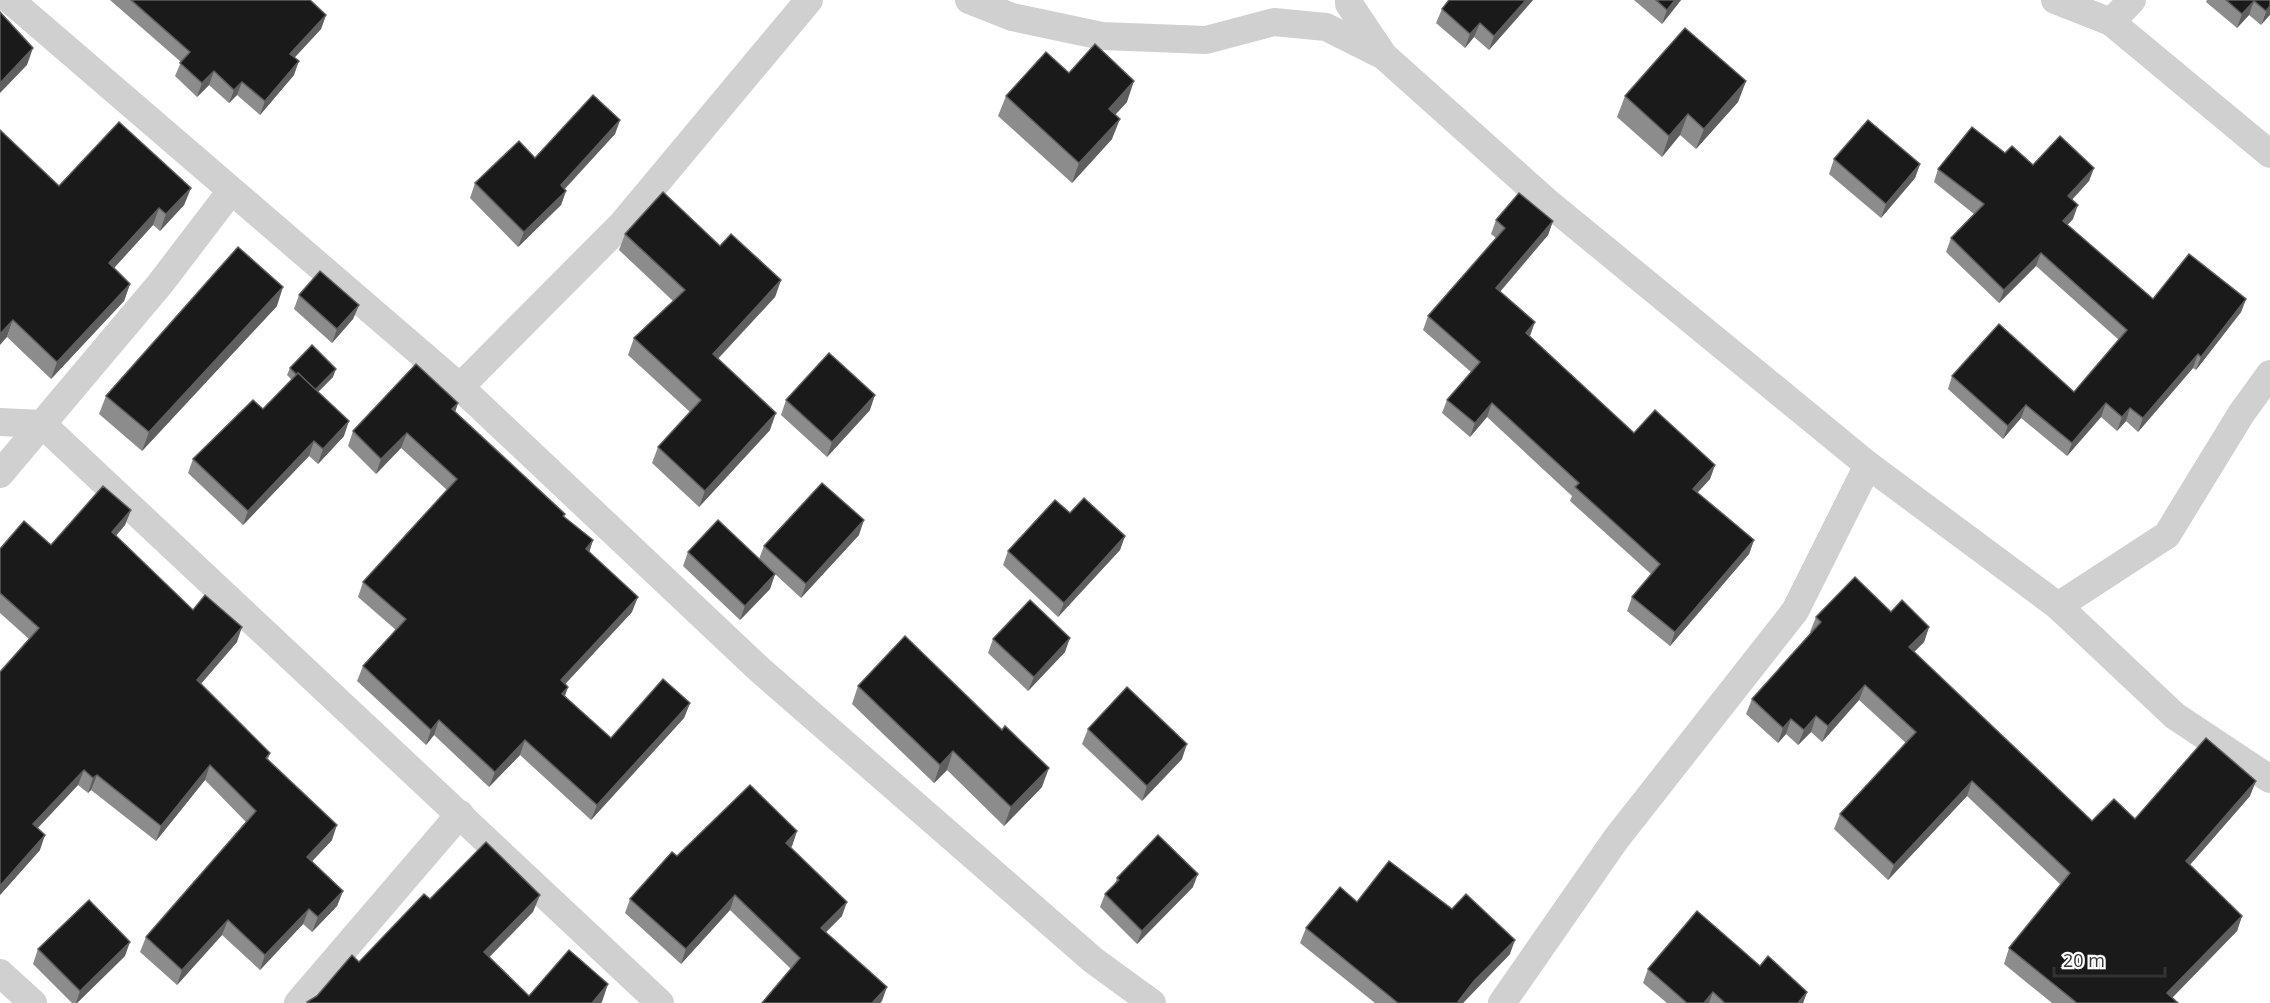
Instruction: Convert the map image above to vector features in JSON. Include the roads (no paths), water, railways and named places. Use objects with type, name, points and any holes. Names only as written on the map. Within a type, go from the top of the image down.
[{"type":"street","points":[[9,0],[460,387],[759,669],[1093,960],[1152,1003]]},
{"type":"street","points":[[460,387],[623,223],[809,0]]},
{"type":"street","points":[[969,0],[1012,17],[1102,36],[1206,40],[1274,22],[1326,27],[1384,56]]},
{"type":"street","points":[[1348,0],[1384,56],[1546,201],[1868,465],[2058,606],[2175,716],[2270,779]]},
{"type":"street","points":[[2055,0],[2111,22],[2270,154]]},
{"type":"street","points":[[2111,22],[2132,0]]},
{"type":"street","points":[[0,474],[160,285],[231,191]]},
{"type":"street","points":[[2058,606],[2167,535],[2241,414],[2270,374]]},
{"type":"street","points":[[0,422],[42,424],[660,1003]]},
{"type":"street","points":[[1502,1003],[1616,839],[1795,611],[1868,465]]},
{"type":"street","points":[[298,1003],[460,814]]},
{"type":"street","points":[[0,973],[33,1003]]}]
